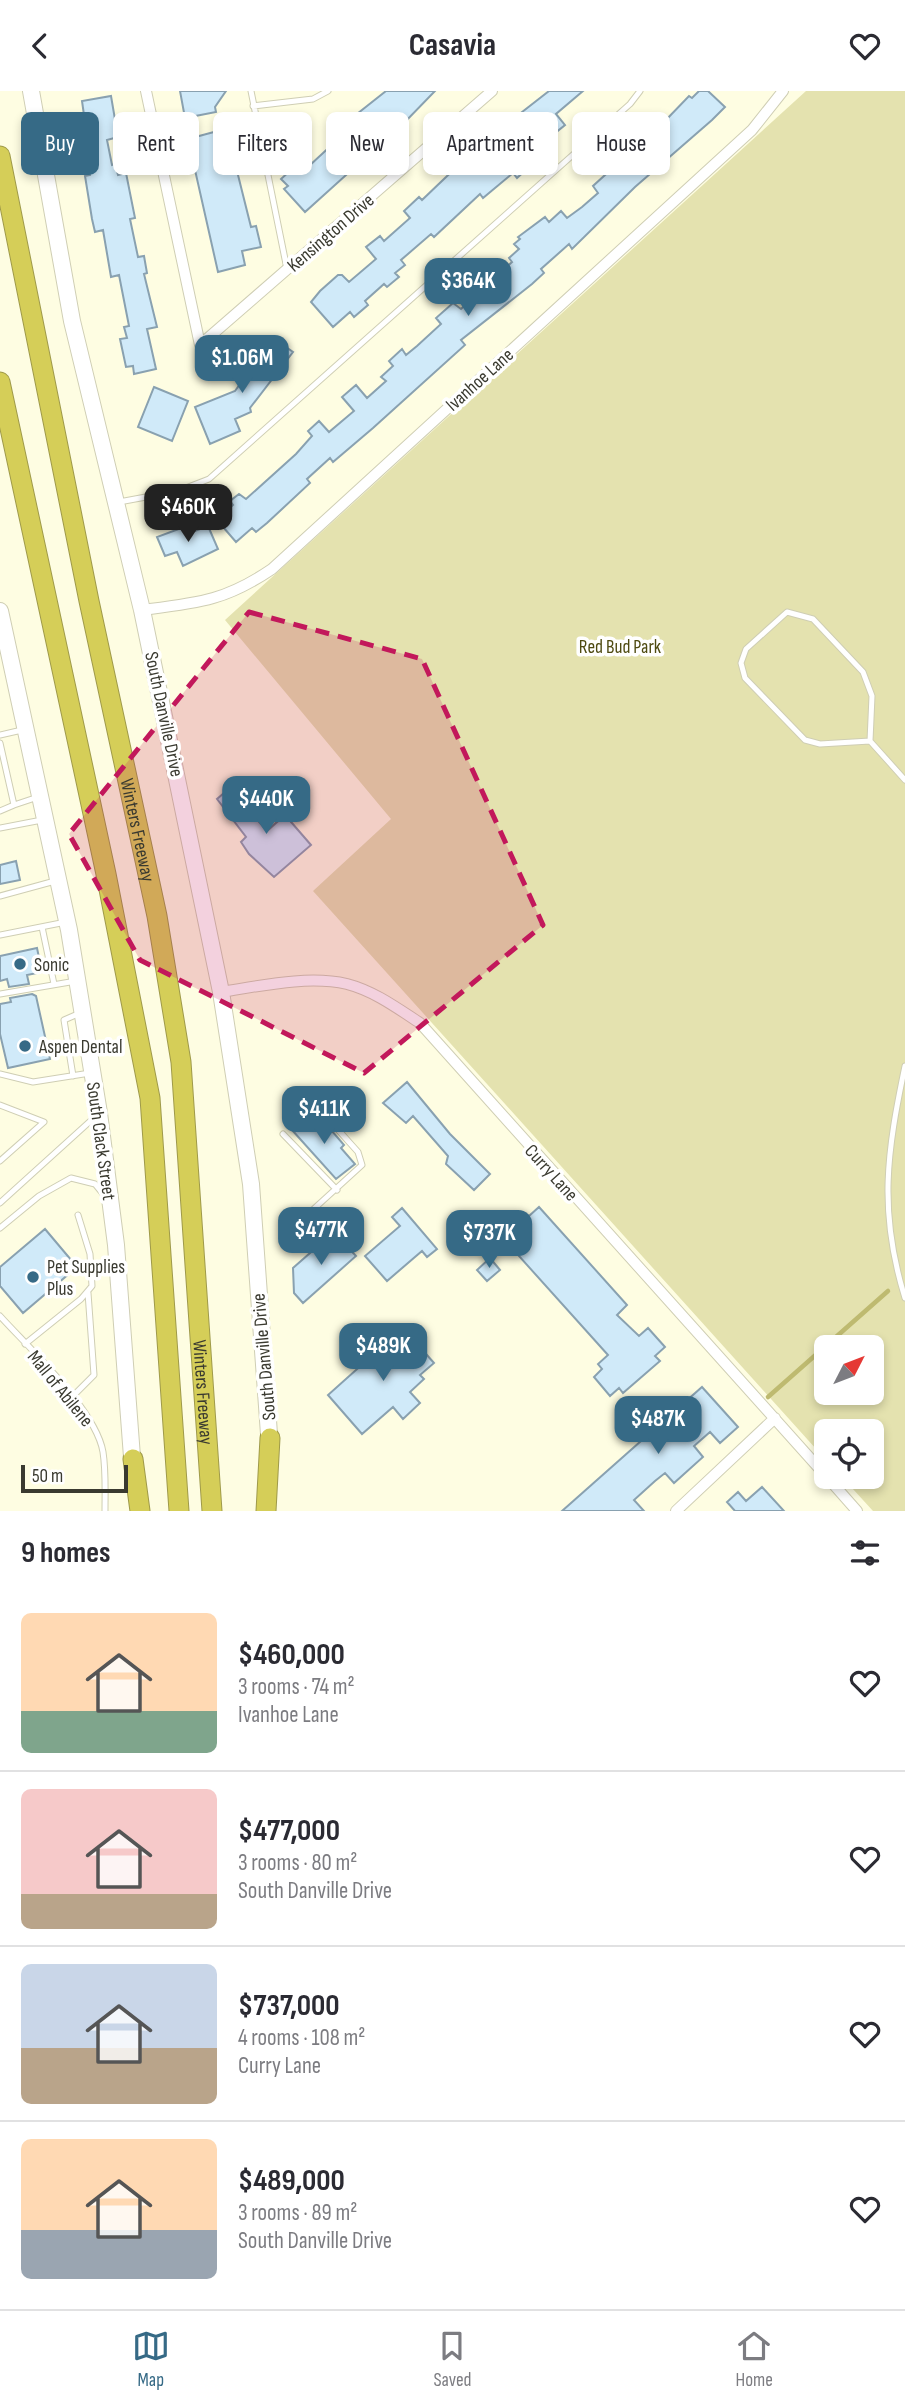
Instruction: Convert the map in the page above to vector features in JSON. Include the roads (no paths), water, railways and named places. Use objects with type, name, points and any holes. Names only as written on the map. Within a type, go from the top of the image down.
[{"type":"highway","name":"Winters Freeway","points":[[0,156],[86,587],[157,916],[181,1062],[212,1511]]},
{"type":"highway","name":"Winters Freeway","points":[[0,381],[106,874],[150,1098],[179,1511]]},
{"type":"highway","points":[[265,1511],[270,1438]]},
{"type":"highway","points":[[133,1459],[140,1511]]},
{"type":"main road","name":"South Danville Drive","points":[[32,91],[72,321],[142,610],[221,992],[251,1184],[274,1511]]},
{"type":"main road","name":"South Clack Street","points":[[0,611],[7,682],[25,729],[67,922],[99,1113],[110,1202],[133,1459],[134,1511]]},
{"type":"street","name":"Kensington Drive","points":[[146,91],[201,345],[492,91]]},
{"type":"street","name":"Ivanhoe Lane","points":[[142,610],[208,602],[241,590],[272,569],[752,130],[783,91]]},
{"type":"street","name":"Curry Lane","points":[[221,992],[318,982],[346,984],[381,997],[420,1023],[814,1462]]},
{"type":"street","points":[[683,1508],[775,1418]]},
{"type":"street","name":"Curry Lane","points":[[838,1489],[857,1511]]},
{"type":"lane","points":[[251,91],[287,269]]},
{"type":"lane","points":[[253,106],[313,99],[328,91]]},
{"type":"lane","points":[[116,502],[178,491],[209,479],[579,150],[640,91]]},
{"type":"lane","points":[[870,741],[820,744],[797,734],[745,678],[742,656],[750,642],[787,612],[813,619],[863,672],[871,687],[870,741],[905,780]]},
{"type":"lane","points":[[0,735],[25,729]]},
{"type":"lane","points":[[0,743],[14,804]]},
{"type":"lane","points":[[0,811],[40,796]]},
{"type":"lane","points":[[0,828],[45,820]]},
{"type":"lane","points":[[0,896],[58,880]]},
{"type":"lane","points":[[0,935],[67,922]]},
{"type":"lane","points":[[42,927],[54,984]]},
{"type":"lane","points":[[0,994],[78,980]]},
{"type":"lane","points":[[73,1076],[64,1020],[83,1013]]},
{"type":"lane","points":[[905,1066],[886,1173],[890,1234],[905,1298]]},
{"type":"lane","points":[[0,1074],[33,1082],[93,1073]]},
{"type":"lane","points":[[295,1226],[360,1168],[361,1156],[307,1095]]},
{"type":"lane","points":[[0,1105],[44,1122],[0,1161]]},
{"type":"lane","points":[[0,1203],[99,1113]]},
{"type":"lane","points":[[283,1133],[337,1190]]},
{"type":"lane","points":[[1,1227],[39,1196],[71,1178],[95,1184],[110,1202]]},
{"type":"lane","points":[[72,1397],[94,1375],[88,1293],[93,1275],[78,1215]]},
{"type":"lane","points":[[25,1344],[88,1293]]},
{"type":"lane","name":"Mall of Abilene","points":[[0,1316],[72,1397],[95,1429],[103,1451],[105,1511]]},
{"type":"waterway","points":[[768,1397],[888,1291]]},
{"type":"place","name":"Sonic","points":[[20,964]]},
{"type":"place","name":"Aspen Dental","points":[[25,1046]]},
{"type":"place","name":"Pet Supplies Plus","points":[[33,1277]]},
{"type":"park label","name":"Red Bud Park","points":[[620,646]]}]
